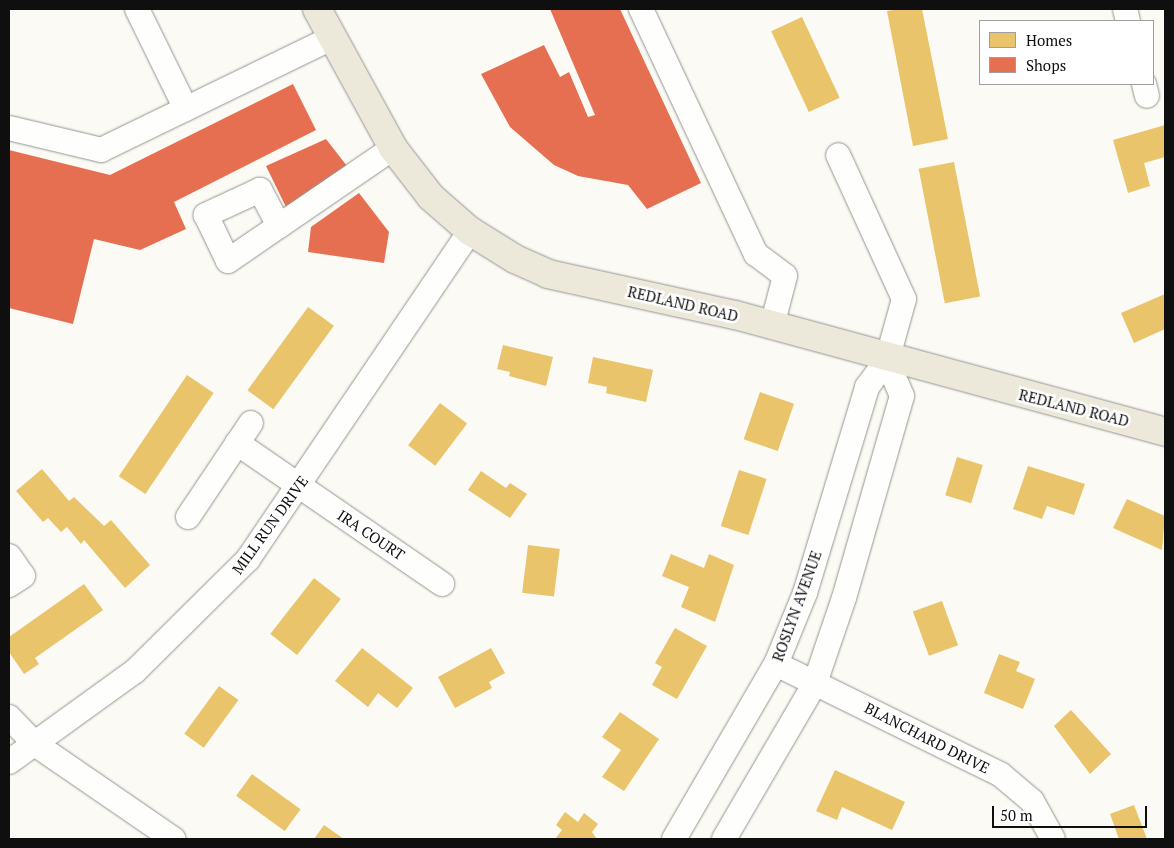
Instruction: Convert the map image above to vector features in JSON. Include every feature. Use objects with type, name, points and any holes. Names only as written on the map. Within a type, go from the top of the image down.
[{"type":"main road","name":"REDLAND ROAD","points":[[317,9],[394,148],[431,196],[470,231],[548,274],[772,326],[887,360],[1165,432]]},
{"type":"street","points":[[137,9],[186,109]]},
{"type":"street","points":[[641,9],[756,254],[785,276],[772,326]]},
{"type":"street","points":[[9,128],[101,150],[332,38]]},
{"type":"street","points":[[279,226],[394,148]]},
{"type":"street","name":"ROSLYN AVENUE","points":[[674,839],[776,664],[805,593],[867,387],[887,360],[904,299],[838,155]]},
{"type":"street","name":"MILL RUN DRIVE","points":[[9,762],[102,698],[186,626],[248,559],[299,487],[470,231]]},
{"type":"street","points":[[724,839],[815,683],[902,396],[887,360]]},
{"type":"street","points":[[188,517],[251,423]]},
{"type":"street","name":"IRA COURT","points":[[237,443],[442,584]]},
{"type":"street","points":[[9,556],[23,576],[9,585]]},
{"type":"street","name":"BLANCHARD DRIVE","points":[[776,664],[1000,774],[1032,801],[1053,839]]},
{"type":"street","points":[[9,717],[35,744],[173,839]]},
{"type":"building: Homes","points":[[922,9],[948,139],[913,146],[887,11]]},
{"type":"building: Homes","points":[[802,17],[840,98],[809,112],[771,31]]},
{"type":"building: Homes","points":[[1165,125],[1165,157],[1144,163],[1150,186],[1128,193],[1113,140]]},
{"type":"building: Homes","points":[[954,162],[980,296],[945,303],[919,169]]},
{"type":"building: Homes","points":[[1165,294],[1165,329],[1134,343],[1121,313]]},
{"type":"building: Homes","points":[[308,307],[334,326],[273,409],[247,390]]},
{"type":"building: Homes","points":[[503,345],[553,357],[546,386],[509,376],[510,372],[497,369]]},
{"type":"building: Homes","points":[[593,357],[653,370],[646,402],[606,393],[607,387],[588,383]]},
{"type":"building: Homes","points":[[187,375],[214,393],[145,494],[119,476]]},
{"type":"building: Homes","points":[[760,392],[794,404],[778,451],[744,439]]},
{"type":"building: Homes","points":[[440,403],[467,423],[435,466],[408,445]]},
{"type":"building: Homes","points":[[957,457],[983,465],[971,503],[945,495]]},
{"type":"building: Homes","points":[[1028,466],[1085,484],[1074,515],[1047,506],[1042,519],[1013,509]]},
{"type":"building: Homes","points":[[42,469],[69,501],[74,497],[104,526],[111,520],[150,565],[125,588],[84,540],[81,544],[67,527],[61,532],[48,518],[43,522],[16,491]]},
{"type":"building: Homes","points":[[739,470],[767,479],[748,535],[721,526]]},
{"type":"building: Homes","points":[[481,471],[506,488],[510,483],[527,494],[510,518],[468,490]]},
{"type":"building: Homes","points":[[1127,499],[1165,516],[1162,550],[1113,528]]},
{"type":"building: Homes","points":[[528,545],[560,549],[554,597],[522,593]]},
{"type":"building: Homes","points":[[671,554],[704,568],[709,554],[734,565],[715,622],[681,607],[689,587],[662,576]]},
{"type":"building: Homes","points":[[314,578],[341,599],[297,655],[270,634]]},
{"type":"building: Homes","points":[[84,584],[103,610],[35,658],[39,664],[24,674],[9,652],[9,637]]},
{"type":"building: Homes","points":[[942,601],[958,645],[929,656],[913,612]]},
{"type":"building: Homes","points":[[675,628],[707,646],[677,699],[652,685],[662,667],[655,663]]},
{"type":"building: Homes","points":[[362,648],[413,688],[397,708],[378,693],[368,707],[335,681]]},
{"type":"building: Homes","points":[[491,648],[505,673],[489,682],[492,688],[455,708],[438,677]]},
{"type":"building: Homes","points":[[999,654],[1020,662],[1016,671],[1035,679],[1023,709],[984,693]]},
{"type":"building: Homes","points":[[219,686],[238,700],[204,748],[184,734]]},
{"type":"building: Homes","points":[[1071,710],[1111,754],[1090,774],[1054,726]]},
{"type":"building: Homes","points":[[620,712],[659,739],[624,791],[602,777],[621,750],[602,737]]},
{"type":"building: Homes","points":[[835,770],[905,802],[892,830],[842,807],[837,820],[816,811]]},
{"type":"building: Homes","points":[[252,774],[301,809],[285,831],[236,796]]},
{"type":"building: Homes","points":[[1134,805],[1147,839],[1119,839],[1110,814]]},
{"type":"building: Homes","points":[[565,812],[578,822],[584,813],[598,824],[592,832],[597,839],[555,839],[562,830],[556,825]]},
{"type":"building: Homes","points":[[324,825],[344,839],[314,839]]},
{"type":"building: Shops","points":[[550,9],[620,9],[701,183],[647,209],[628,185],[578,176],[554,165],[510,127],[481,74],[544,45],[560,77],[569,72],[588,117],[595,115]]},
{"type":"building: Shops","points":[[293,84],[316,130],[174,202],[186,229],[140,250],[94,239],[73,324],[9,308],[9,150],[110,175]]},
{"type":"building: Shops","points":[[326,139],[347,166],[287,209],[266,166]]},
{"type":"building: Shops","points":[[359,193],[389,232],[384,263],[308,252],[311,227]]}]
